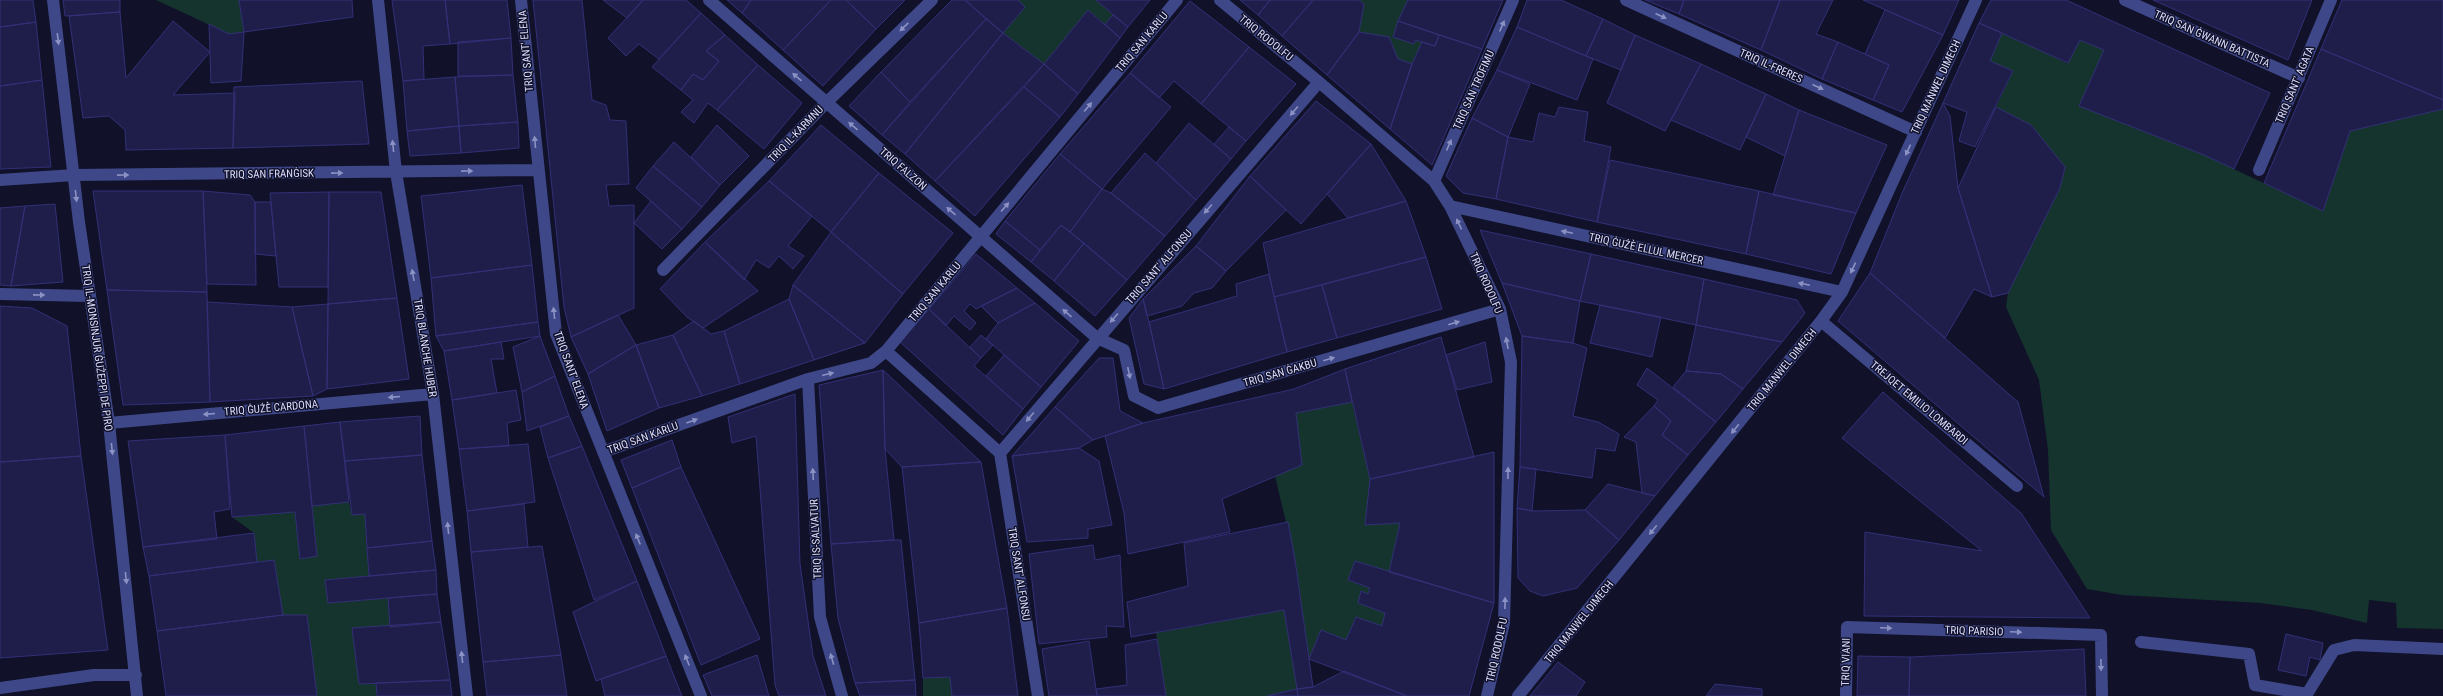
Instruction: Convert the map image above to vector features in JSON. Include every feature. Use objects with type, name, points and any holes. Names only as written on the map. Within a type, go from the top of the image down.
[{"type":"street","name":"TRIQ IL-MONSINJUR ĠUŻEPPI DE PIRO","points":[[53,0],[90,296],[109,423],[137,696]]},
{"type":"street","name":"TRIQ BLANCHE HUBER","points":[[378,0],[396,172],[433,394],[467,696]]},
{"type":"street","name":"TRIQ SANT' ELENA","points":[[521,0],[537,170],[556,334],[701,696]]},
{"type":"street","name":"TRIQ FALZON","points":[[709,0],[1097,338]]},
{"type":"street","name":"TRIQ IL-KARMNU","points":[[663,270],[826,103],[932,0]]},
{"type":"street","name":"TRIQ SAN KARLU","points":[[603,452],[808,379],[871,363],[886,351],[1177,0]]},
{"type":"street","name":"TRIQ RODOLFU","points":[[1220,0],[1319,82],[1434,181],[1450,206],[1500,309],[1511,362],[1504,623],[1487,696]]},
{"type":"street","name":"TRIQ SAN TROFIMU","points":[[1434,181],[1514,0]]},
{"type":"street","name":"TRIQ IL-FRERES","points":[[1626,0],[1916,132]]},
{"type":"street","name":"TRIQ MANWEL DIMECH","points":[[1518,696],[1821,321],[1842,292],[1976,0]]},
{"type":"street","name":"TRIQ SAN ĠWANN BATTISTA","points":[[2125,0],[2299,78]]},
{"type":"street","name":"TRIQ SANT' AGATA","points":[[2258,170],[2299,78],[2331,0]]},
{"type":"street","name":"TRIQ SANT' ALFONSU","points":[[1038,696],[1000,453],[1097,338],[1319,82]]},
{"type":"street","name":"TRIQ SAN FRANĠISK","points":[[0,180],[74,175],[537,170]]},
{"type":"street","name":"TRIQ ĠUŻÈ ELLUL MERCER","points":[[1450,206],[1842,292]]},
{"type":"street","points":[[0,294],[90,296]]},
{"type":"street","name":"TRIQ SAN ĠAKBU","points":[[1097,338],[1124,350],[1134,396],[1158,408],[1500,309]]},
{"type":"street","name":"TREJQET EMILIO LOMBARDI","points":[[1821,321],[2017,486]]},
{"type":"street","points":[[886,351],[1000,453]]},
{"type":"street","name":"TRIQ IS-SALVATUR","points":[[808,379],[820,617],[842,696]]},
{"type":"street","name":"TRIQ ĠUŻÈ CARDONA","points":[[109,423],[433,394]]},
{"type":"street","name":"TRIQ PARISIO","points":[[1847,627],[2101,635],[2102,696]]},
{"type":"street","name":"TRIQ VIANI","points":[[1846,696],[1847,627]]},
{"type":"street","points":[[2141,642],[2249,654],[2255,685],[2307,694],[2334,650],[2354,645],[2443,649]]},
{"type":"street","points":[[0,688],[94,675],[136,675]]},
{"type":"green space","points":[[156,0],[239,0],[244,32],[229,34]]},
{"type":"green space","points":[[1018,0],[1096,0],[1113,15],[1105,24],[1088,10],[1044,64],[1003,33],[1025,7]]},
{"type":"green space","points":[[1359,0],[1408,0],[1393,37],[1414,44],[1415,40],[1422,42],[1412,64],[1398,59],[1389,37],[1359,32],[1364,4]]},
{"type":"green space","points":[[2002,33],[2067,63],[2080,40],[2104,50],[2079,106],[2204,155],[2323,211],[2350,131],[2443,109],[2443,629],[2397,628],[2396,603],[2369,600],[2367,623],[2312,610],[2261,603],[2122,595],[2087,589],[2051,530],[2048,450],[2039,380],[2006,307],[2008,293],[2060,188],[2065,168],[2031,125],[1996,107],[2013,71],[1990,61]]},
{"type":"green space","points":[[1352,402],[1370,479],[1400,523],[1389,572],[1355,561],[1348,580],[1370,588],[1368,594],[1361,591],[1358,603],[1385,613],[1382,626],[1356,617],[1346,640],[1321,630],[1309,659],[1295,560],[1275,476],[1296,413]]},
{"type":"green space","points":[[349,502],[352,515],[365,514],[369,576],[325,580],[328,603],[388,598],[390,627],[352,628],[359,684],[376,683],[377,696],[317,696],[283,615],[274,561],[257,562],[254,533],[232,517],[295,512],[300,559],[317,556],[312,506]]},
{"type":"green space","points":[[1284,610],[1297,689],[1267,696],[1166,696],[1156,633]]},
{"type":"green space","points":[[950,677],[952,696],[923,696],[923,678]]},
{"type":"building","points":[[0,0],[33,0],[36,22],[0,27]]},
{"type":"building","points":[[63,0],[120,0],[120,12],[65,16]]},
{"type":"building","points":[[239,0],[352,0],[353,17],[244,32]]},
{"type":"building","points":[[392,0],[445,0],[450,44],[423,46],[424,79],[403,81]]},
{"type":"building","points":[[445,0],[507,0],[511,38],[450,44]]},
{"type":"building","points":[[533,0],[582,0],[592,100],[606,105],[610,120],[626,121],[629,184],[606,185],[609,206],[634,205],[634,308],[571,337],[564,307]]},
{"type":"building","points":[[603,0],[643,0],[627,18]]},
{"type":"building","points":[[643,0],[686,0],[701,13],[659,59],[639,44],[626,56],[608,38]]},
{"type":"building","points":[[727,0],[751,0],[742,13]]},
{"type":"building","points":[[751,0],[831,0],[783,50],[742,13]]},
{"type":"building","points":[[831,0],[846,0],[876,29],[823,86],[783,50]]},
{"type":"building","points":[[846,0],[905,0],[876,29]]},
{"type":"building","points":[[952,0],[965,0],[986,19],[910,102],[881,72]]},
{"type":"building","points":[[965,0],[1018,0],[1025,7],[1003,33]]},
{"type":"building","points":[[1096,0],[1150,0],[1128,27]]},
{"type":"building","points":[[1240,0],[1270,0],[1258,15]]},
{"type":"building","points":[[1270,0],[1313,0],[1282,36],[1258,15]]},
{"type":"building","points":[[1313,0],[1359,0],[1364,4],[1359,32],[1327,75],[1282,36]]},
{"type":"building","points":[[1408,0],[1503,0],[1482,49],[1398,21]]},
{"type":"building","points":[[1527,0],[1561,0],[1603,19],[1586,56],[1517,27]]},
{"type":"building","points":[[1645,0],[1684,0],[1679,14]]},
{"type":"building","points":[[1684,0],[1780,0],[1761,50],[1679,14]]},
{"type":"building","points":[[1780,0],[1833,0],[1816,34],[1838,42],[1822,79],[1761,50]]},
{"type":"building","points":[[1863,0],[1959,0],[1943,35]]},
{"type":"building","points":[[1991,0],[2066,0],[2270,93],[2234,169],[2204,155],[2079,106],[2104,50],[2080,40],[2068,63],[1979,23]]},
{"type":"building","points":[[2153,0],[2312,0],[2288,60]]},
{"type":"building","points":[[2342,0],[2443,0],[2443,100],[2321,49]]},
{"type":"building","points":[[1190,1],[1249,47],[1201,104],[1174,81],[1159,98],[1130,73]]},
{"type":"building","points":[[1088,10],[1120,38],[1078,94],[1044,64]]},
{"type":"building","points":[[1885,10],[1943,35],[1902,112],[1873,100],[1889,65],[1865,54]]},
{"type":"building","points":[[120,12],[126,78],[173,21],[210,52],[173,95],[235,93],[233,148],[126,150],[125,130],[109,116],[83,118],[69,16]]},
{"type":"building","points":[[701,13],[725,35],[706,51],[719,61],[703,80],[693,74],[681,90],[652,67]]},
{"type":"building","points":[[1113,15],[1128,27],[1120,38],[1105,24]]},
{"type":"building","points":[[986,19],[1003,33],[905,154],[882,135]]},
{"type":"building","points":[[1603,19],[1635,35],[1621,70],[1586,56]]},
{"type":"building","points":[[1398,21],[1439,35],[1435,46],[1415,40],[1414,44],[1393,37]]},
{"type":"building","points":[[36,22],[42,80],[0,86],[0,27]]},
{"type":"building","points":[[1979,23],[2002,33],[1990,61],[2013,71],[1975,147],[1959,141],[1967,112],[1943,103]]},
{"type":"building","points":[[209,24],[229,34],[244,32],[241,81],[211,83]]},
{"type":"building","points":[[1517,27],[1593,59],[1577,100],[1497,70]]},
{"type":"building","points":[[1359,32],[1389,37],[1398,59],[1412,64],[1390,129],[1327,75]]},
{"type":"building","points":[[1003,33],[1044,64],[935,181],[905,154]]},
{"type":"building","points":[[725,35],[758,65],[717,110],[708,103],[694,123],[681,112],[693,100],[681,90],[693,74],[703,80],[719,61],[706,51]]},
{"type":"building","points":[[1439,35],[1482,49],[1432,165],[1390,129],[1412,64],[1422,42],[1435,46]]},
{"type":"building","points":[[1635,35],[1701,64],[1665,131],[1607,103]]},
{"type":"building","points":[[511,38],[513,75],[458,76],[458,42]]},
{"type":"building","points":[[1838,42],[1889,65],[1873,100],[1822,79]]},
{"type":"building","points":[[1249,47],[1296,84],[1246,141],[1201,104]]},
{"type":"building","points":[[2321,49],[2443,100],[2443,109],[2350,131],[2323,211],[2264,183]]},
{"type":"building","points":[[1044,64],[1078,94],[1060,117],[1024,87]]},
{"type":"building","points":[[1701,64],[1766,94],[1740,150],[1671,120]]},
{"type":"building","points":[[758,65],[802,103],[764,149],[717,110]]},
{"type":"building","points":[[1497,70],[1530,84],[1508,137],[1472,118]]},
{"type":"building","points":[[881,72],[910,102],[882,135],[849,106]]},
{"type":"building","points":[[1130,73],[1171,107],[1102,189],[1060,154]]},
{"type":"building","points":[[513,75],[518,122],[459,126],[455,77]]},
{"type":"building","points":[[455,77],[459,126],[407,131],[403,81]]},
{"type":"building","points":[[42,80],[51,167],[0,169],[0,86]]},
{"type":"building","points":[[362,81],[369,144],[233,148],[234,87]]},
{"type":"building","points":[[1024,87],[1060,117],[975,216],[935,181]]},
{"type":"building","points":[[1766,94],[1799,110],[1785,156],[1746,137]]},
{"type":"building","points":[[1316,101],[1371,144],[1301,224],[1250,176]]},
{"type":"building","points":[[1943,103],[1950,116],[1958,188],[1992,297],[1974,289],[1945,338],[1870,273],[1903,191]]},
{"type":"building","points":[[1559,107],[1588,112],[1584,141],[1611,147],[1597,222],[1496,199],[1508,137],[1533,142],[1539,113],[1555,117]]},
{"type":"building","points":[[1996,107],[2031,125],[2065,167],[2060,188],[2008,293],[1992,297],[1958,188]]},
{"type":"building","points":[[1799,110],[1887,145],[1856,213],[1773,195]]},
{"type":"building","points":[[1472,118],[1508,137],[1496,199],[1463,193],[1446,176]]},
{"type":"building","points":[[518,122],[519,148],[461,153],[459,126]]},
{"type":"building","points":[[1189,123],[1231,159],[1196,200],[1156,163]]},
{"type":"building","points":[[717,125],[749,156],[720,185],[691,157]]},
{"type":"building","points":[[821,125],[879,173],[831,232],[769,181]]},
{"type":"building","points":[[459,126],[461,153],[410,156],[407,131]]},
{"type":"building","points":[[1229,127],[1246,141],[1231,159],[1214,144]]},
{"type":"building","points":[[674,142],[720,185],[702,207],[653,166]]},
{"type":"building","points":[[1371,144],[1406,201],[1348,218],[1327,194]]},
{"type":"building","points":[[1145,153],[1196,200],[1165,236],[1111,193]]},
{"type":"building","points":[[1060,154],[1102,189],[1070,232],[1061,225],[1040,250],[1005,221]]},
{"type":"building","points":[[1610,160],[1759,191],[1746,254],[1597,222]]},
{"type":"building","points":[[653,166],[702,207],[682,229],[636,188]]},
{"type":"building","points":[[879,173],[953,233],[903,294],[831,232]]},
{"type":"building","points":[[1250,176],[1286,210],[1226,271],[1196,246]]},
{"type":"building","points":[[769,181],[812,216],[788,246],[804,256],[793,269],[779,256],[769,268],[756,260],[744,280],[705,242]]},
{"type":"building","points":[[522,185],[532,265],[431,278],[421,196]]},
{"type":"building","points":[[1102,189],[1111,193],[1165,236],[1127,280],[1070,232]]},
{"type":"building","points":[[93,191],[203,191],[207,292],[107,290]]},
{"type":"building","points":[[203,191],[250,195],[255,202],[256,285],[207,284]]},
{"type":"building","points":[[1759,191],[1856,213],[1831,274],[1746,254]]},
{"type":"building","points":[[329,192],[381,192],[397,298],[328,304]]},
{"type":"building","points":[[329,192],[328,287],[279,287],[270,193]]},
{"type":"building","points":[[651,201],[682,229],[662,249],[634,223]]},
{"type":"building","points":[[1406,201],[1426,257],[1274,297],[1263,243]]},
{"type":"building","points":[[255,202],[271,202],[276,256],[255,254]]},
{"type":"building","points":[[55,204],[63,282],[11,286],[25,206]]},
{"type":"building","points":[[25,206],[11,286],[0,285],[0,208]]},
{"type":"building","points":[[1005,221],[1040,250],[1031,262],[996,234]]},
{"type":"building","points":[[1061,225],[1084,243],[1054,281],[1031,262]]},
{"type":"building","points":[[1480,230],[1591,254],[1580,301],[1502,283]]},
{"type":"building","points":[[831,232],[903,294],[865,343],[793,285]]},
{"type":"building","points":[[705,242],[758,291],[703,328],[687,317],[660,289]]},
{"type":"building","points":[[1084,243],[1127,280],[1095,316],[1054,281]]},
{"type":"building","points":[[1196,246],[1226,271],[1212,288],[1194,293],[1182,306],[1147,316],[1143,299]]},
{"type":"building","points":[[976,254],[1017,288],[976,309],[970,304],[964,311],[976,323],[970,330],[954,316],[946,326],[929,309]]},
{"type":"building","points":[[1591,254],[1704,279],[1696,325],[1580,301]]},
{"type":"building","points":[[1426,257],[1442,309],[1337,338],[1322,285]]},
{"type":"building","points":[[532,265],[538,322],[436,336],[431,278]]},
{"type":"building","points":[[1870,273],[2018,402],[2044,497],[1838,321]]},
{"type":"building","points":[[1269,274],[1287,352],[1164,389],[1149,322],[1237,296],[1236,284]]},
{"type":"building","points":[[1704,279],[1797,300],[1805,313],[1782,342],[1696,325]]},
{"type":"building","points":[[1502,283],[1580,301],[1573,343],[1522,336]]},
{"type":"building","points":[[793,285],[865,343],[814,360],[789,299]]},
{"type":"building","points":[[1322,285],[1337,338],[1287,352],[1274,297]]},
{"type":"building","points":[[1017,288],[1035,303],[998,323],[981,306]]},
{"type":"building","points":[[107,290],[207,292],[210,402],[123,405]]},
{"type":"building","points":[[397,298],[409,379],[327,389],[328,304]]},
{"type":"building","points":[[789,299],[814,360],[740,384],[724,331]]},
{"type":"building","points":[[1143,299],[1164,389],[1144,384],[1129,318]]},
{"type":"building","points":[[207,302],[292,307],[313,396],[210,402]]},
{"type":"building","points":[[1035,303],[1079,341],[1041,387],[986,339],[998,323]]},
{"type":"building","points":[[328,304],[327,389],[313,396],[292,307]]},
{"type":"building","points":[[1600,305],[1661,317],[1652,357],[1590,343]]},
{"type":"building","points":[[0,306],[32,308],[67,326],[81,456],[0,462]]},
{"type":"building","points":[[929,309],[981,358],[974,366],[1023,409],[1003,435],[900,342]]},
{"type":"building","points":[[618,315],[636,345],[588,374],[571,337]]},
{"type":"building","points":[[694,321],[711,334],[724,331],[740,384],[702,396],[673,335]]},
{"type":"building","points":[[538,322],[540,336],[444,351],[436,336]]},
{"type":"building","points":[[1696,325],[1782,342],[1743,389],[1721,374],[1686,371]]},
{"type":"building","points":[[673,335],[702,396],[659,408],[636,345]]},
{"type":"building","points":[[981,335],[993,345],[981,358],[970,347]]},
{"type":"building","points":[[540,336],[555,376],[522,392],[513,347]]},
{"type":"building","points":[[1522,336],[1573,343],[1587,348],[1573,416],[1598,422],[1619,434],[1615,451],[1596,448],[1592,478],[1520,467]]},
{"type":"building","points":[[1441,337],[1474,457],[1370,479],[1345,369]]},
{"type":"building","points":[[501,342],[504,359],[491,359],[497,393],[452,400],[444,351]]},
{"type":"building","points":[[1485,342],[1492,382],[1457,390],[1446,355]]},
{"type":"building","points":[[636,345],[659,408],[607,431],[588,374]]},
{"type":"building","points":[[1004,355],[1041,387],[1023,409],[986,376]]},
{"type":"building","points":[[1099,358],[1113,358],[1120,411],[1143,423],[1093,440],[1055,407]]},
{"type":"building","points":[[1647,368],[1716,422],[1688,455],[1662,435],[1671,421],[1654,406],[1658,400],[1637,385]]},
{"type":"building","points":[[1345,369],[1352,402],[1296,413],[1302,465],[1222,499],[1230,532],[1128,554],[1124,513],[1105,436],[1143,423],[1294,389]]},
{"type":"building","points":[[883,370],[981,462],[902,467],[885,449]]},
{"type":"building","points":[[883,370],[885,449],[894,540],[831,544],[819,385]]},
{"type":"building","points":[[1686,371],[1721,374],[1743,389],[1716,422],[1673,387]]},
{"type":"building","points":[[555,376],[569,416],[527,431],[522,392]]},
{"type":"building","points":[[516,390],[521,420],[507,423],[509,446],[459,449],[452,400]]},
{"type":"building","points":[[1883,392],[2021,513],[2090,618],[1864,616],[1865,532],[1982,551],[1842,438]]},
{"type":"building","points":[[795,394],[800,564],[813,656],[826,696],[779,696],[775,685],[756,436],[732,443],[728,417]]},
{"type":"building","points":[[1654,406],[1671,421],[1662,435],[1688,455],[1655,496],[1642,493],[1636,442],[1624,437]]},
{"type":"building","points":[[1055,407],[1093,440],[1079,448],[1012,456]]},
{"type":"building","points":[[420,416],[422,455],[345,461],[340,422]]},
{"type":"building","points":[[569,416],[582,446],[548,458],[540,427]]},
{"type":"building","points":[[340,422],[349,502],[312,506],[304,426]]},
{"type":"building","points":[[304,426],[317,556],[300,559],[295,512],[232,517],[225,435]]},
{"type":"building","points":[[225,435],[230,509],[214,512],[217,539],[143,547],[128,441]]},
{"type":"building","points":[[672,440],[681,467],[632,488],[621,460]]},
{"type":"building","points":[[528,444],[535,502],[467,511],[459,449]]},
{"type":"building","points":[[582,446],[637,581],[594,600],[548,458]]},
{"type":"building","points":[[1079,448],[1099,461],[1112,525],[1088,529],[1088,538],[1027,542],[1012,456]]},
{"type":"building","points":[[1494,452],[1494,603],[1389,572],[1400,523],[1365,525],[1370,479]]},
{"type":"building","points":[[422,455],[432,541],[367,548],[365,514],[352,515],[345,461]]},
{"type":"building","points":[[81,456],[108,650],[0,658],[0,462]]},
{"type":"building","points":[[981,462],[1007,608],[919,623],[902,467]]},
{"type":"building","points":[[681,467],[760,639],[701,665],[632,488]]},
{"type":"building","points":[[1520,467],[1536,469],[1532,511],[1517,508]]},
{"type":"building","points":[[1608,484],[1655,496],[1619,540],[1585,510]]},
{"type":"building","points":[[524,504],[528,547],[471,552],[467,511]]},
{"type":"building","points":[[1517,508],[1532,511],[1585,510],[1619,540],[1577,588],[1543,596],[1530,591],[1518,578]]},
{"type":"building","points":[[1288,522],[1295,560],[1313,687],[1297,689],[1284,610],[1131,637],[1127,602],[1188,586],[1184,543]]},
{"type":"building","points":[[254,533],[257,562],[149,576],[143,547]]},
{"type":"building","points":[[901,540],[915,680],[855,683],[838,618],[831,544]]},
{"type":"building","points":[[432,541],[436,570],[369,576],[367,548]]},
{"type":"building","points":[[1093,545],[1095,560],[1120,555],[1124,627],[1106,626],[1107,637],[1039,644],[1029,554]]},
{"type":"building","points":[[542,546],[561,655],[483,662],[471,552]]},
{"type":"building","points":[[274,560],[283,615],[157,631],[149,576]]},
{"type":"building","points":[[1355,561],[1494,603],[1469,696],[1407,696],[1309,659],[1321,630],[1346,640],[1356,617],[1382,626],[1385,613],[1358,603],[1361,591],[1368,594],[1370,588],[1348,580]]},
{"type":"building","points":[[436,570],[437,594],[328,603],[325,580]]},
{"type":"building","points":[[637,581],[666,656],[596,681],[573,612]]},
{"type":"building","points":[[437,594],[441,622],[390,627],[388,598]]},
{"type":"building","points":[[1007,608],[1018,696],[952,696],[950,677],[923,678],[919,623]]},
{"type":"building","points":[[283,615],[307,615],[317,696],[166,696],[157,631]]},
{"type":"building","points":[[441,622],[450,680],[359,684],[352,628]]},
{"type":"building","points":[[2286,634],[2323,643],[2320,660],[2310,657],[2306,676],[2278,670]]},
{"type":"building","points":[[1157,639],[1166,696],[1097,696],[1096,689],[1127,685],[1125,645]]},
{"type":"building","points":[[1089,641],[1097,696],[1049,696],[1042,649]]},
{"type":"building","points":[[2084,649],[2086,696],[1909,696],[1910,657]]},
{"type":"building","points":[[561,655],[567,696],[487,696],[483,662]]},
{"type":"building","points":[[757,655],[769,696],[712,696],[703,675]]},
{"type":"building","points":[[666,656],[682,696],[605,696],[601,679]]},
{"type":"building","points":[[1858,656],[1910,657],[1909,696],[1857,696]]},
{"type":"building","points":[[1558,662],[1585,682],[1576,696],[1530,696]]},
{"type":"building","points":[[1344,671],[1407,696],[1298,696],[1297,689],[1313,687]]},
{"type":"building","points":[[450,680],[452,696],[377,696],[376,683]]},
{"type":"building","points":[[915,680],[916,696],[860,696],[855,683]]},
{"type":"building","points":[[1715,684],[1762,689],[1762,696],[1706,696]]},
{"type":"building","points":[[1297,689],[1298,696],[1267,696]]}]
